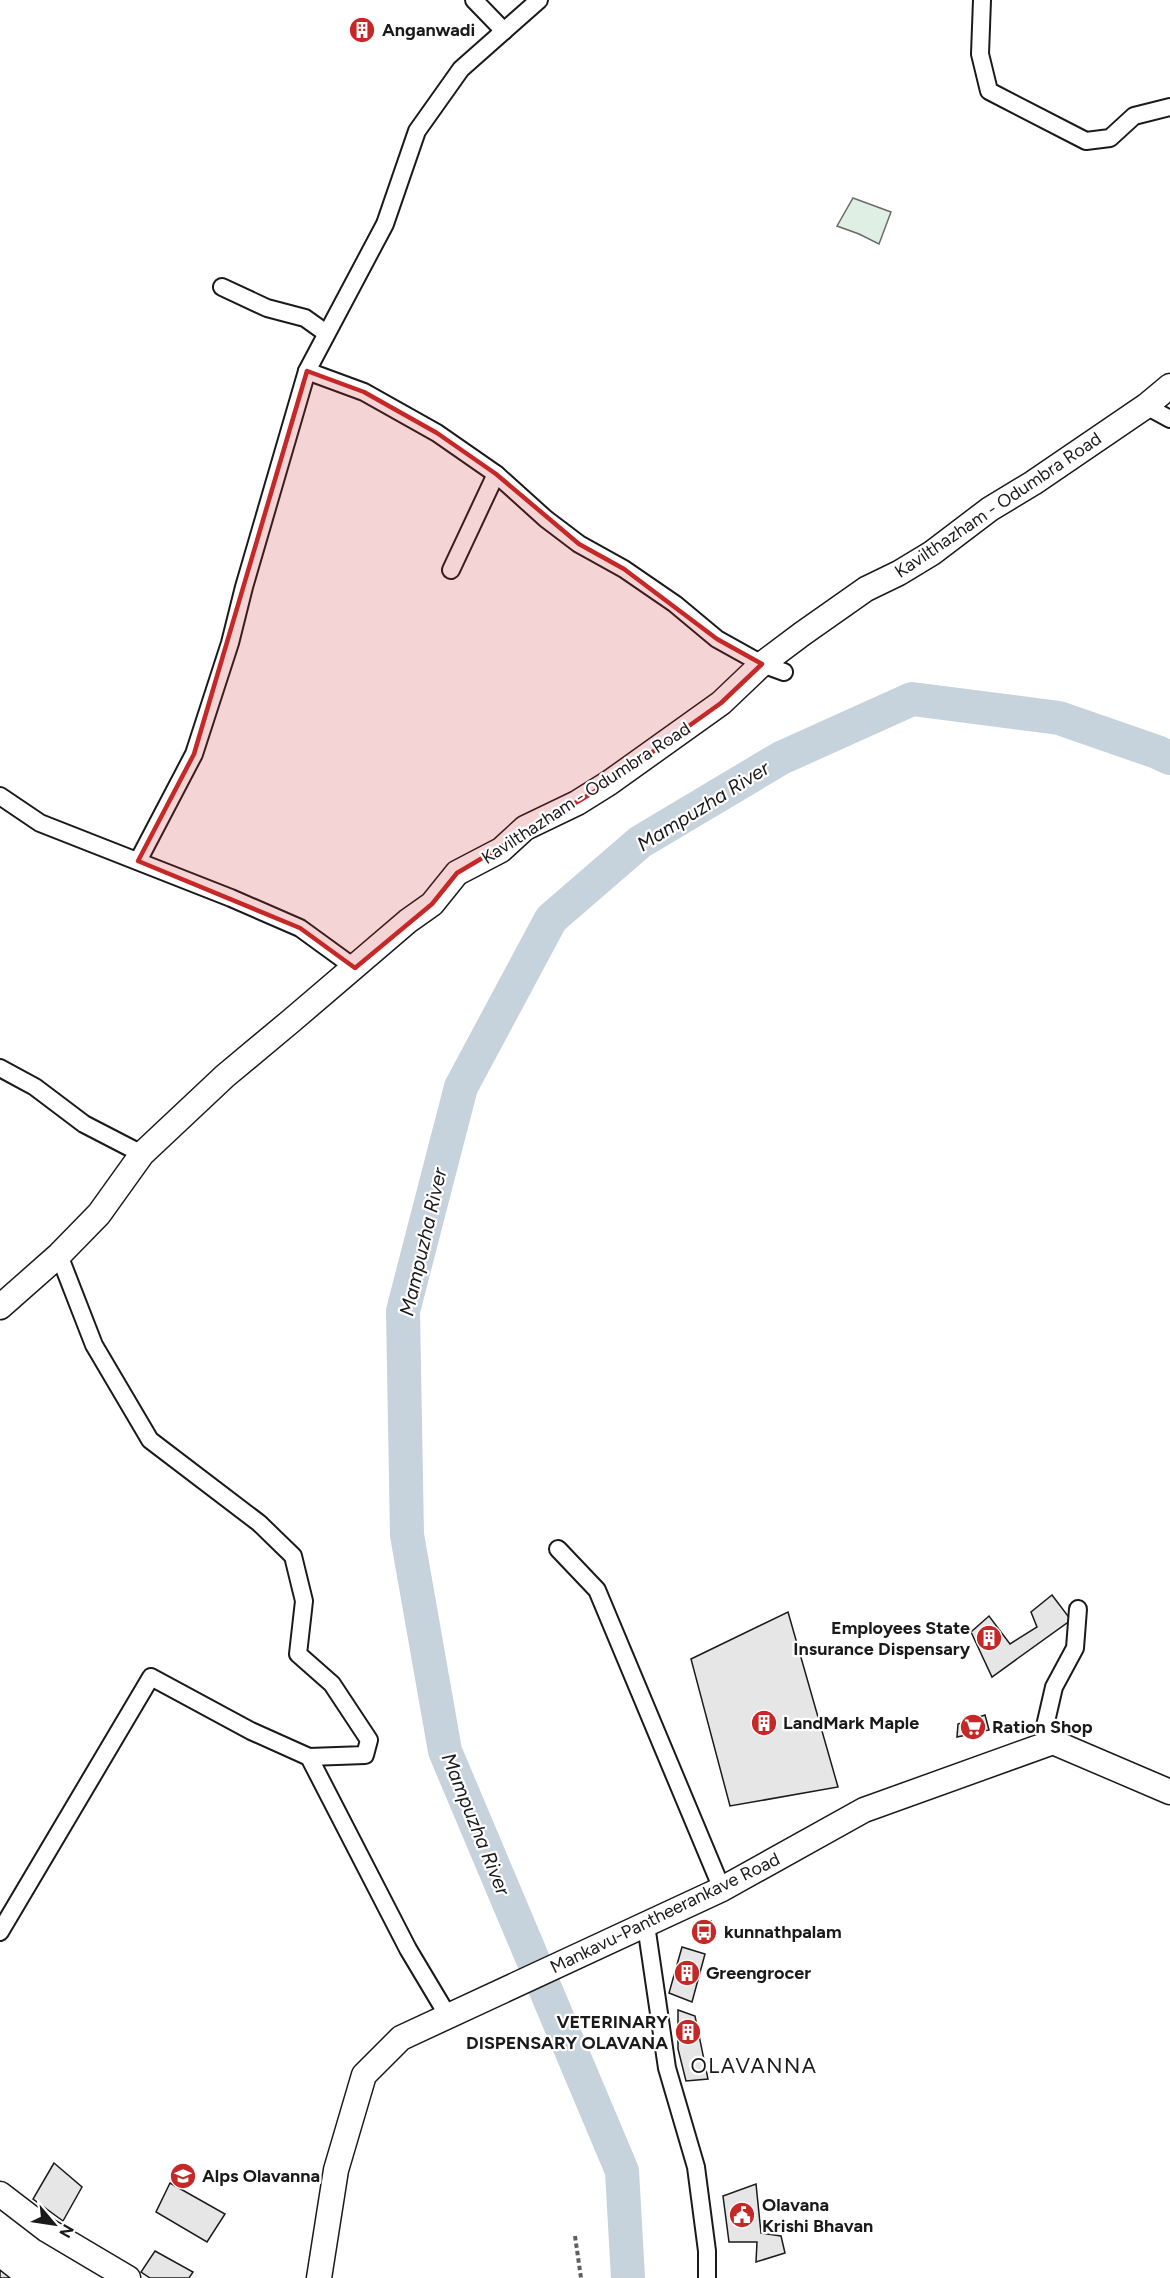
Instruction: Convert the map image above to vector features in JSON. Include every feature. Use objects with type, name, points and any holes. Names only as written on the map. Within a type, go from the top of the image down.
[{"type":"main road","name":"Kavilthazham - Odumbra Road","points":[[0,1307],[59,1255],[99,1214],[142,1154],[225,1076],[408,921],[432,904],[457,873],[501,850],[525,828],[577,803],[609,783],[773,668],[866,589],[932,554],[990,509],[1033,483],[1146,406],[1170,386]]},
{"type":"main road","name":"Mankavu-Pantheerankave Road","points":[[319,2278],[336,2170],[364,2075],[401,2038],[722,1889],[864,1810],[1053,1742]]},
{"type":"main road","points":[[1053,1742],[1170,1792]]},
{"type":"main road","points":[[0,2194],[47,2230],[128,2278]]},
{"type":"street","points":[[474,0],[504,31]]},
{"type":"street","points":[[138,861],[194,754],[231,643],[244,587],[307,371],[385,224],[417,131],[461,69],[539,0]]},
{"type":"street","points":[[982,0],[980,54],[989,91],[1086,141],[1110,138],[1134,116],[1170,107]]},
{"type":"street","points":[[222,287],[267,308],[305,318],[326,333]]},
{"type":"street","points":[[307,371],[373,397],[438,433],[496,474],[546,519],[579,544],[624,569],[675,604],[717,639],[773,668]]},
{"type":"street","points":[[1146,406],[1170,419]]},
{"type":"street","points":[[451,570],[496,474]]},
{"type":"street","points":[[0,796],[40,823],[300,928],[355,968]]},
{"type":"street","points":[[0,1068],[35,1087],[84,1124],[142,1154]]},
{"type":"street","points":[[0,1932],[151,1677],[251,1731],[309,1758],[365,1755],[369,1740],[332,1684],[298,1654],[304,1601],[293,1556],[259,1523],[150,1440],[94,1345],[59,1255]]},
{"type":"street","points":[[558,1549],[597,1590],[722,1889]]},
{"type":"street","points":[[1053,1742],[1045,1726],[1054,1687],[1075,1648],[1077,1609]]},
{"type":"street","points":[[309,1758],[408,1949],[448,2016]]},
{"type":"street","points":[[646,1925],[667,2068],[696,2167],[707,2252],[707,2278]]},
{"type":"path","points":[[575,2236],[581,2278]]},
{"type":"highlighted area","points":[[307,371],[364,392],[437,433],[496,474],[579,544],[624,569],[717,639],[762,664],[721,703],[609,783],[457,873],[432,904],[355,968],[300,928],[138,861],[194,754]]},
{"type":"green space","points":[[853,198],[891,212],[879,244],[837,226]]},
{"type":"building","name":"Anganwadi","points":[[361,21],[369,27],[364,37],[356,33]]},
{"type":"building","name":"Employees State Insurance Dispensary","points":[[1052,1595],[1071,1620],[992,1677],[971,1632],[989,1616],[1010,1644],[1037,1627],[1031,1612]]},
{"type":"building","name":"LandMark Maple","points":[[788,1612],[838,1787],[730,1806],[691,1659]]},
{"type":"building","name":"Ration Shop","points":[[985,1715],[989,1730],[957,1737],[958,1724]]},
{"type":"building","name":"kunnathpalam","points":[[711,1921],[715,1933],[698,1941],[693,1931]]},
{"type":"building","name":"Greengrocer","points":[[682,1947],[705,1954],[692,2002],[669,1993]]},
{"type":"building","name":"VETERINARY DISPENSARY OLAVANA","points":[[678,2010],[695,2016],[708,2079],[686,2081],[678,2049]]},
{"type":"building","points":[[54,2163],[82,2187],[63,2221],[33,2199]]},
{"type":"building","points":[[170,2183],[225,2214],[207,2242],[156,2212]]},
{"type":"building","name":"Olavana Krishi Bhavan","points":[[756,2184],[761,2233],[781,2236],[785,2253],[756,2262],[757,2242],[729,2242],[723,2196]]},
{"type":"building","points":[[155,2251],[193,2272],[189,2278],[150,2278],[141,2272]]},
{"type":"building","points":[[0,2270],[10,2278],[0,2278]]},
{"type":"waterway","name":"Mampuzha River","points":[[628,2278],[622,2171],[445,1751],[407,1535],[403,1311],[461,1087],[551,919],[640,842],[781,758],[912,699],[1059,718],[1170,758]]},
{"type":"place","name":"Anganwadi","points":[[362,30]]},
{"type":"place","name":"Employees State Insurance Dispensary","points":[[989,1638]]},
{"type":"place","name":"LandMark Maple","points":[[764,1723]]},
{"type":"place","name":"Ration Shop","points":[[973,1727]]},
{"type":"place","name":"kunnathpalam","points":[[704,1932]]},
{"type":"place","name":"Greengrocer","points":[[687,1973]]},
{"type":"place","name":"VETERINARY DISPENSARY OLAVANA","points":[[688,2032]]},
{"type":"place","name":"Alps Olavanna","points":[[183,2176]]},
{"type":"place","name":"Olavana Krishi Bhavan","points":[[742,2215]]},
{"type":"district","name":"OLAVANNA","points":[[754,2066]]}]
